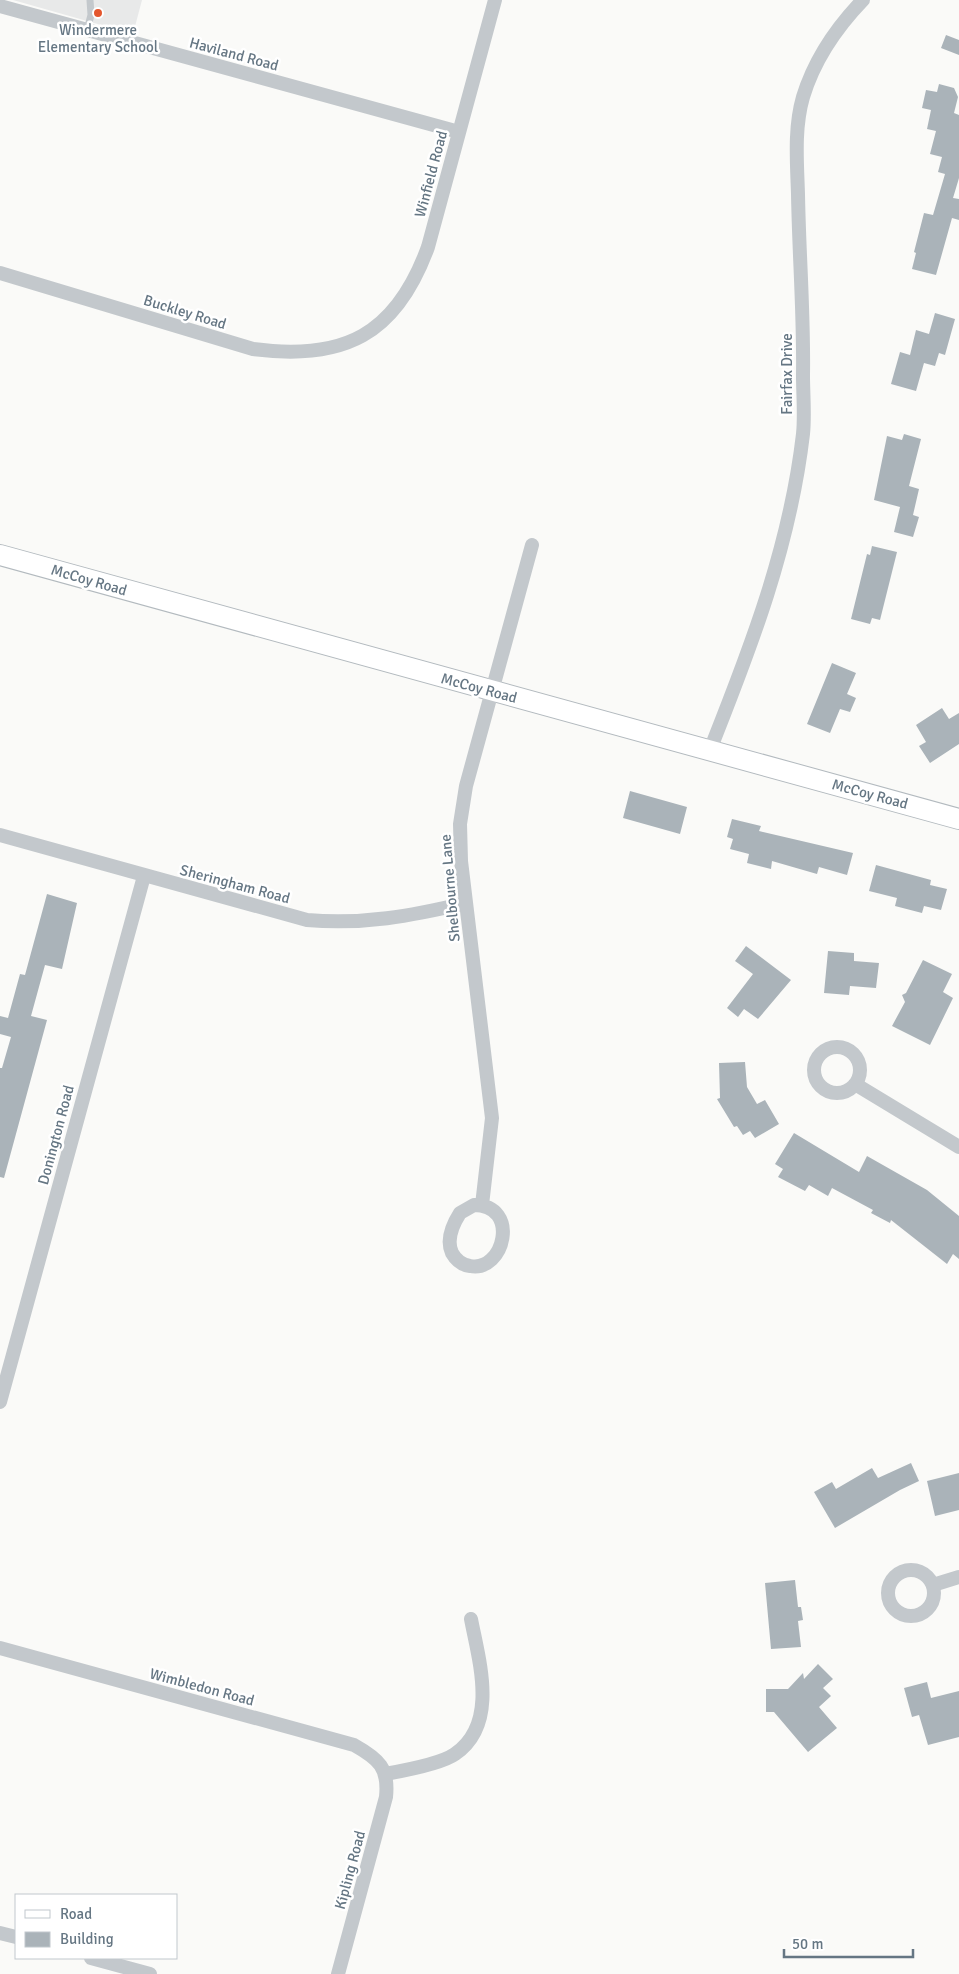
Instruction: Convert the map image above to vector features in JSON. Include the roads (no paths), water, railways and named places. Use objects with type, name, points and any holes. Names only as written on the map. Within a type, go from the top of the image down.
[{"type":"main road","name":"McCoy Road","points":[[0,555],[959,819]]},
{"type":"street","name":"Winfield Road","points":[[362,335],[384,320],[405,298],[418,274],[428,247],[495,0]]},
{"type":"street","name":"Fairfax Drive","points":[[710,750],[768,598],[789,523],[803,433],[804,336],[797,147],[800,111],[803,97],[820,59],[845,20],[863,0]]},
{"type":"street","name":"Haviland Road","points":[[0,6],[459,132]]},
{"type":"street","name":"Buckley Road","points":[[0,273],[253,349],[280,353],[310,353],[335,348],[362,335]]},
{"type":"street","name":"Shelbourne Lane","points":[[482,1205],[492,1118],[461,861],[462,804],[532,545]]},
{"type":"street","name":"Sheringham Road","points":[[0,835],[280,913],[323,921],[386,920],[466,904]]},
{"type":"street","name":"Donington Road","points":[[0,1402],[144,876]]},
{"type":"street","points":[[855,1084],[957,1141]]},
{"type":"street","points":[[482,1205],[497,1213],[502,1220],[503,1236],[495,1256],[490,1262],[482,1266],[466,1266],[453,1256],[450,1240],[460,1213],[466,1208],[482,1205]]},
{"type":"street","points":[[933,1585],[959,1577]]},
{"type":"street","points":[[385,1774],[408,1770],[454,1755],[470,1738],[479,1717],[483,1681],[471,1619]]},
{"type":"street","name":"Wimbledon Road","points":[[0,1648],[354,1745],[378,1761],[385,1774]]},
{"type":"street","name":"Kipling Road","points":[[338,1974],[386,1798],[387,1785],[385,1774]]},
{"type":"street","points":[[0,1933],[15,1937]]},
{"type":"street","points":[[95,1959],[150,1974]]},
{"type":"lane","points":[[87,30],[91,15],[90,0]]},
{"type":"place","name":"Windermere Elementary School","points":[[98,13]]}]
